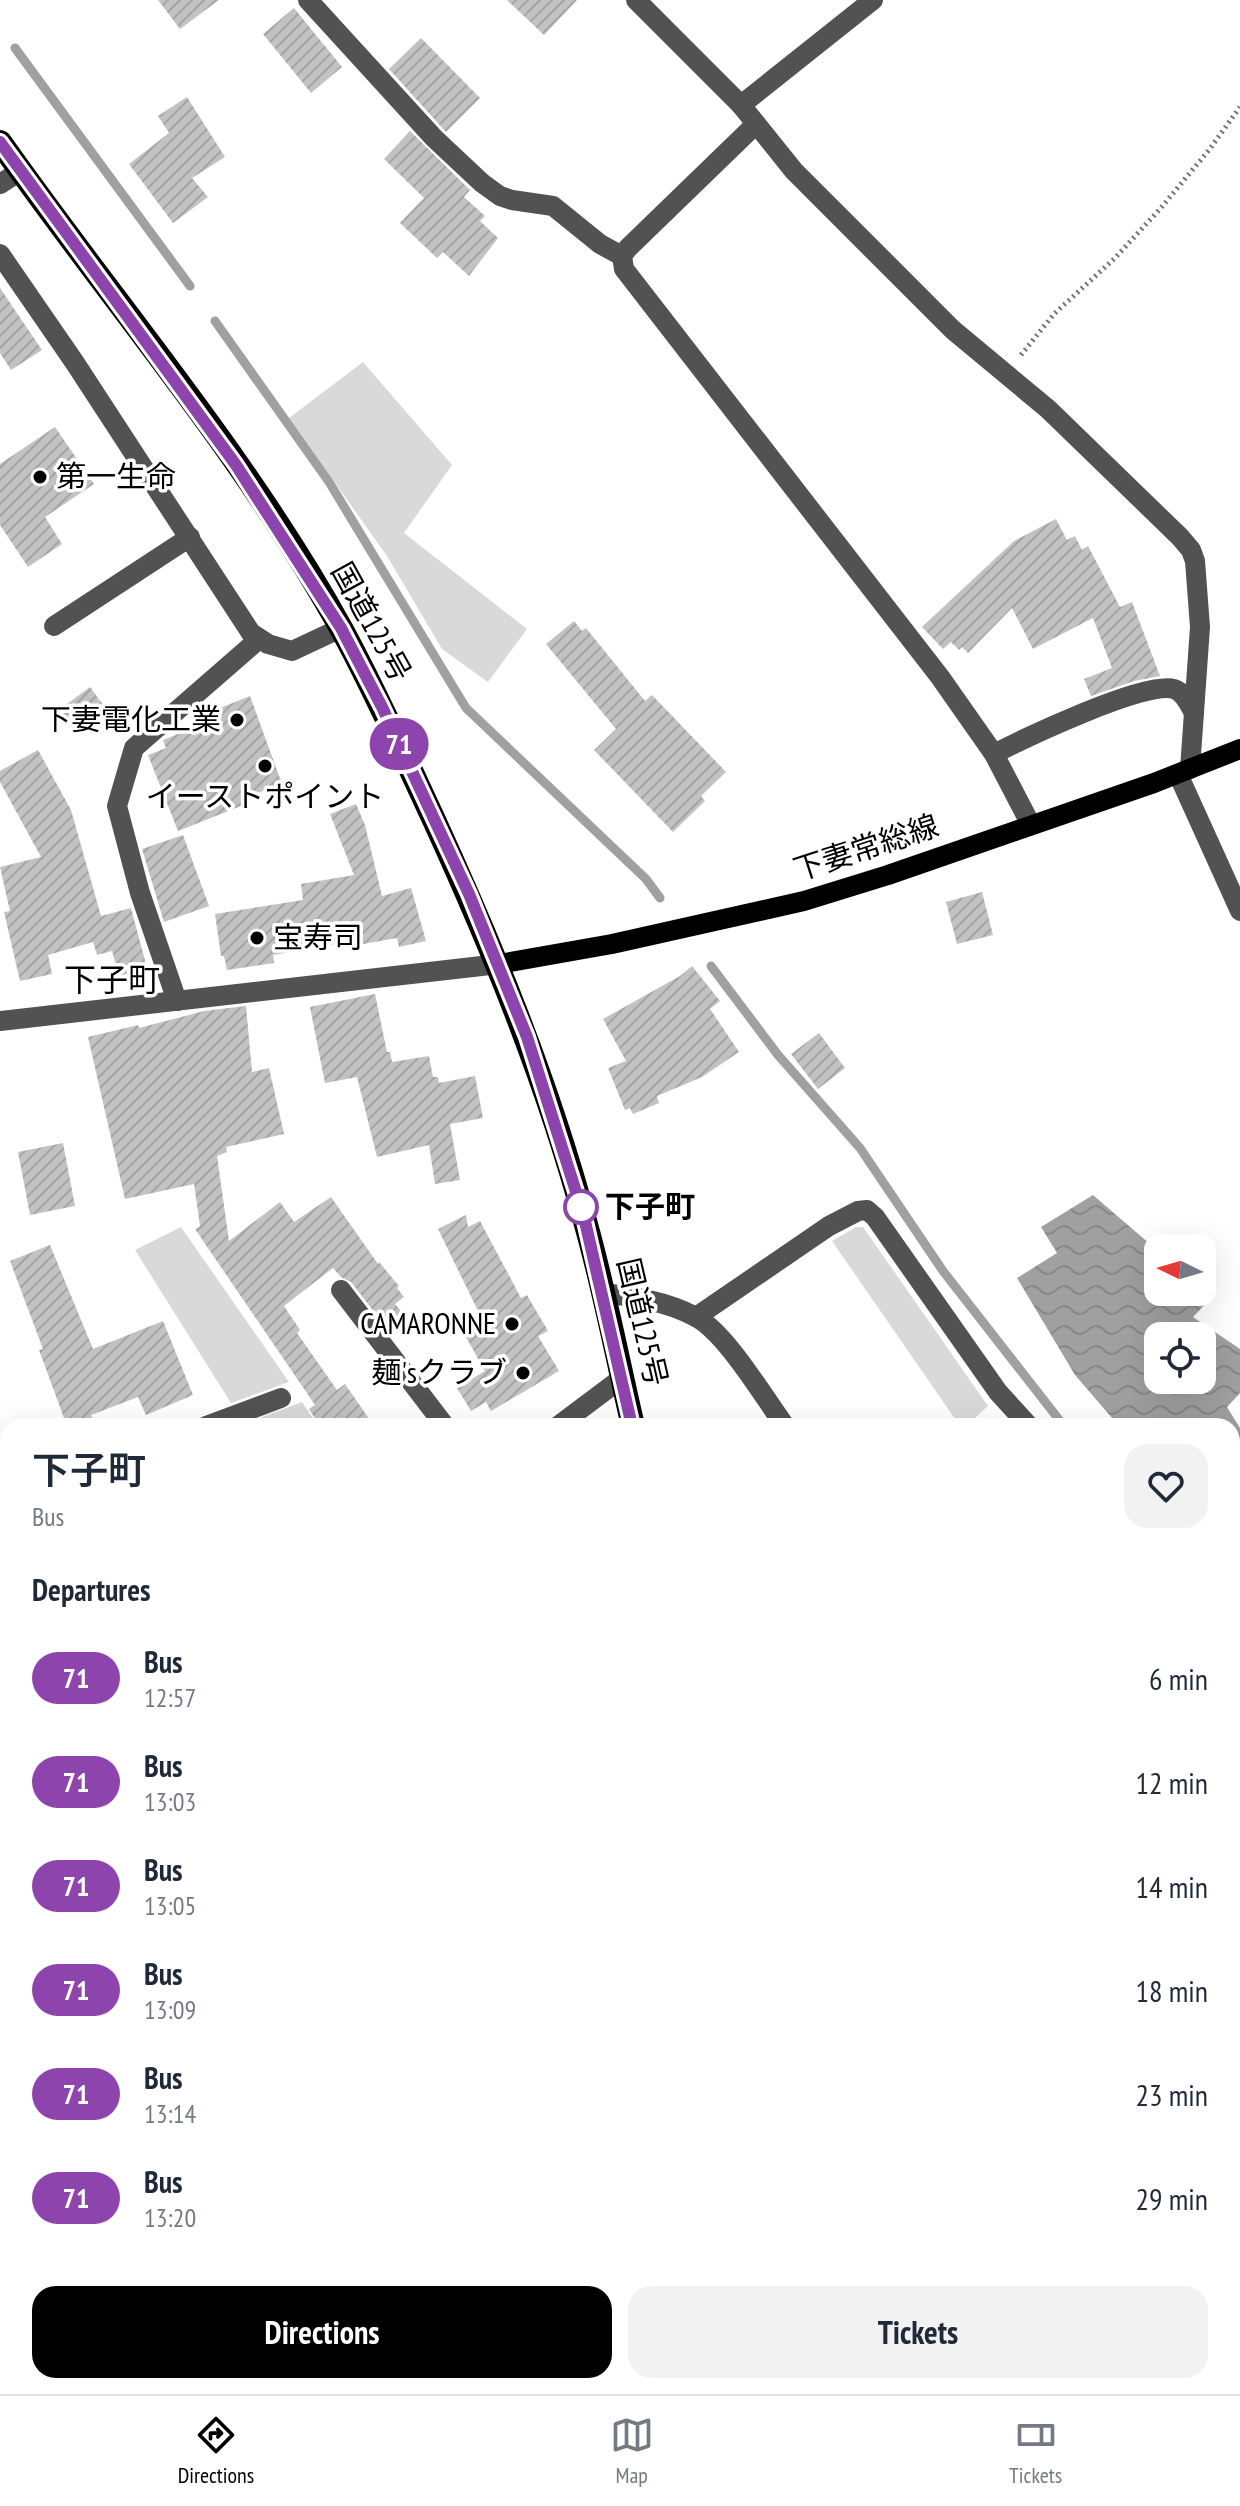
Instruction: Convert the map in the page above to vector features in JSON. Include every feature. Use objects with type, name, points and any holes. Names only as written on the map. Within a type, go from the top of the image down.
[{"type":"highway","name":"国道125号","points":[[0,142],[10,178],[220,442],[283,535],[341,628],[389,721],[499,964],[527,1037],[562,1145],[604,1293],[631,1418]]},
{"type":"main road","name":"下妻常総線","points":[[499,964],[612,944],[804,901],[1031,825],[1240,749]]},
{"type":"street","points":[[308,0],[434,138],[482,183],[500,196],[512,200],[553,206],[593,239],[622,256]]},
{"type":"street","points":[[636,0],[741,105],[794,171],[857,235],[953,330],[1048,409],[1191,550],[1196,572],[1200,627],[1194,713],[1184,771],[1240,911]]},
{"type":"street","points":[[741,105],[873,0]]},
{"type":"street","points":[[756,124],[628,248],[622,256],[624,269],[882,600],[994,754],[1031,825]]},
{"type":"street","points":[[0,254],[251,633],[281,650],[292,651],[341,628]]},
{"type":"street","points":[[54,626],[190,537]]},
{"type":"street","points":[[177,1001],[140,893],[117,806],[134,748],[259,639]]},
{"type":"street","points":[[994,754],[1047,727],[1116,701],[1162,688],[1180,692],[1194,713]]},
{"type":"street","points":[[0,1021],[499,964]]},
{"type":"street","points":[[696,1317],[829,1226],[858,1211],[867,1210],[875,1217],[998,1392],[1022,1418]]},
{"type":"street","points":[[341,1290],[439,1418]]},
{"type":"street","points":[[604,1293],[652,1299],[696,1317],[720,1336],[779,1418]]},
{"type":"street","points":[[569,1418],[622,1378]]},
{"type":"street","points":[[227,1418],[281,1398]]},
{"type":"path","points":[[1005,374],[1054,314],[1115,258],[1160,209],[1240,107]]},
{"type":"shaded area","points":[[363,362],[452,465],[404,533],[527,629],[488,682],[442,649],[387,556],[289,418]]},
{"type":"shaded area","points":[[181,1227],[289,1382],[231,1403],[135,1250]]},
{"type":"shaded area","points":[[856,1227],[863,1227],[988,1406],[975,1418],[954,1418],[832,1241]]},
{"type":"shaded area","points":[[302,1402],[313,1418],[260,1418]]},
{"type":"water","points":[[1093,1195],[1144,1239],[1144,1306],[1203,1306],[1193,1317],[1200,1322],[1144,1322],[1144,1394],[1216,1394],[1216,1333],[1240,1349],[1240,1393],[1227,1407],[1234,1418],[1112,1418],[1075,1375],[1017,1278],[1057,1253],[1041,1227]]},
{"type":"building","points":[[158,0],[219,0],[180,29]]},
{"type":"building","points":[[507,0],[577,0],[544,35]]},
{"type":"building","points":[[294,8],[342,67],[311,93],[263,34]]},
{"type":"building","points":[[421,38],[480,98],[446,132],[389,69]]},
{"type":"building","points":[[187,97],[225,157],[192,178],[208,197],[173,223],[129,164],[169,133],[158,116]]},
{"type":"building","points":[[410,131],[470,190],[464,197],[485,216],[480,221],[498,238],[469,276],[443,252],[437,258],[400,223],[424,198],[384,159]]},
{"type":"building","points":[[0,288],[42,350],[11,370],[0,353]]},
{"type":"building","points":[[55,427],[94,484],[45,517],[62,544],[28,567],[0,525],[0,464]]},
{"type":"building","points":[[1056,519],[1067,540],[1075,536],[1082,550],[1088,546],[1120,607],[1132,602],[1160,676],[1134,681],[1091,696],[1084,679],[1112,668],[1093,618],[1033,649],[1012,608],[968,653],[951,642],[943,649],[922,627],[1014,541]]},
{"type":"building","points":[[574,621],[582,631],[586,628],[645,701],[652,695],[726,772],[701,796],[705,801],[673,832],[594,750],[616,729],[546,644]]},
{"type":"building","points":[[90,687],[107,710],[75,733],[59,710]]},
{"type":"building","points":[[250,696],[282,784],[244,798],[246,804],[178,831],[148,755],[166,748],[163,740],[208,722],[205,714]]},
{"type":"building","points":[[38,750],[71,810],[101,916],[131,908],[147,968],[119,976],[112,951],[97,955],[93,942],[48,955],[52,974],[20,981],[4,912],[10,911],[0,867],[41,857],[0,782],[0,771]]},
{"type":"building","points":[[356,804],[365,825],[382,896],[411,888],[426,941],[399,947],[397,938],[335,949],[335,944],[273,955],[274,963],[227,970],[224,956],[221,956],[215,914],[303,900],[301,884],[354,875],[330,814]]},
{"type":"building","points":[[183,835],[209,906],[164,922],[142,849]]},
{"type":"building","points":[[982,892],[993,935],[957,944],[946,902]]},
{"type":"building","points":[[692,966],[720,1001],[710,1009],[739,1052],[702,1077],[657,1096],[659,1103],[633,1114],[630,1108],[625,1110],[608,1068],[626,1061],[603,1019],[680,976]]},
{"type":"building","points":[[375,994],[387,1052],[390,1052],[392,1062],[429,1056],[433,1077],[438,1077],[439,1083],[475,1076],[483,1118],[450,1124],[460,1180],[435,1184],[429,1145],[377,1157],[357,1077],[325,1083],[310,1007]]},
{"type":"building","points":[[246,1006],[252,1072],[269,1068],[284,1134],[226,1147],[227,1152],[217,1156],[229,1241],[280,1202],[294,1222],[331,1197],[378,1264],[399,1286],[397,1288],[404,1297],[395,1304],[402,1312],[385,1326],[351,1282],[333,1268],[284,1306],[300,1330],[297,1333],[337,1390],[345,1384],[368,1418],[315,1418],[309,1409],[315,1405],[195,1229],[200,1226],[194,1184],[125,1199],[88,1037],[204,1011]]},
{"type":"building","points":[[819,1033],[845,1068],[818,1089],[791,1054]]},
{"type":"building","points":[[63,1143],[75,1206],[30,1215],[18,1152]]},
{"type":"building","points":[[466,1215],[468,1227],[480,1221],[521,1298],[527,1295],[548,1331],[538,1336],[559,1371],[491,1411],[486,1402],[471,1411],[457,1388],[485,1371],[462,1330],[482,1319],[438,1229]]},
{"type":"building","points":[[50,1245],[93,1349],[163,1321],[193,1395],[146,1415],[138,1397],[91,1415],[92,1418],[64,1418],[39,1350],[43,1349],[10,1261]]},
{"type":"waterway","points":[[15,48],[190,286]]},
{"type":"waterway","points":[[215,321],[329,482],[466,708],[646,879],[660,898]]},
{"type":"waterway","points":[[711,966],[778,1055],[860,1148],[943,1271],[1058,1418]]},
{"type":"bus line","name":"71","points":[[0,142],[236,465],[341,628],[382,707],[469,894],[527,1037],[584,1217],[604,1293],[630,1418]]},
{"type":"place","name":"第一生命","points":[[40,477]]},
{"type":"place","name":"下妻電化工業","points":[[237,720]]},
{"type":"place","name":"イーストポイント","points":[[265,766]]},
{"type":"place","name":"宝寿司","points":[[257,938]]},
{"type":"place","name":"下子町","points":[[581,1207]]},
{"type":"place","name":"CAMARONNE","points":[[512,1324]]},
{"type":"place","name":"麺'sクラブ","points":[[523,1373]]},
{"type":"district","name":"下子町","points":[[112,980]]}]
